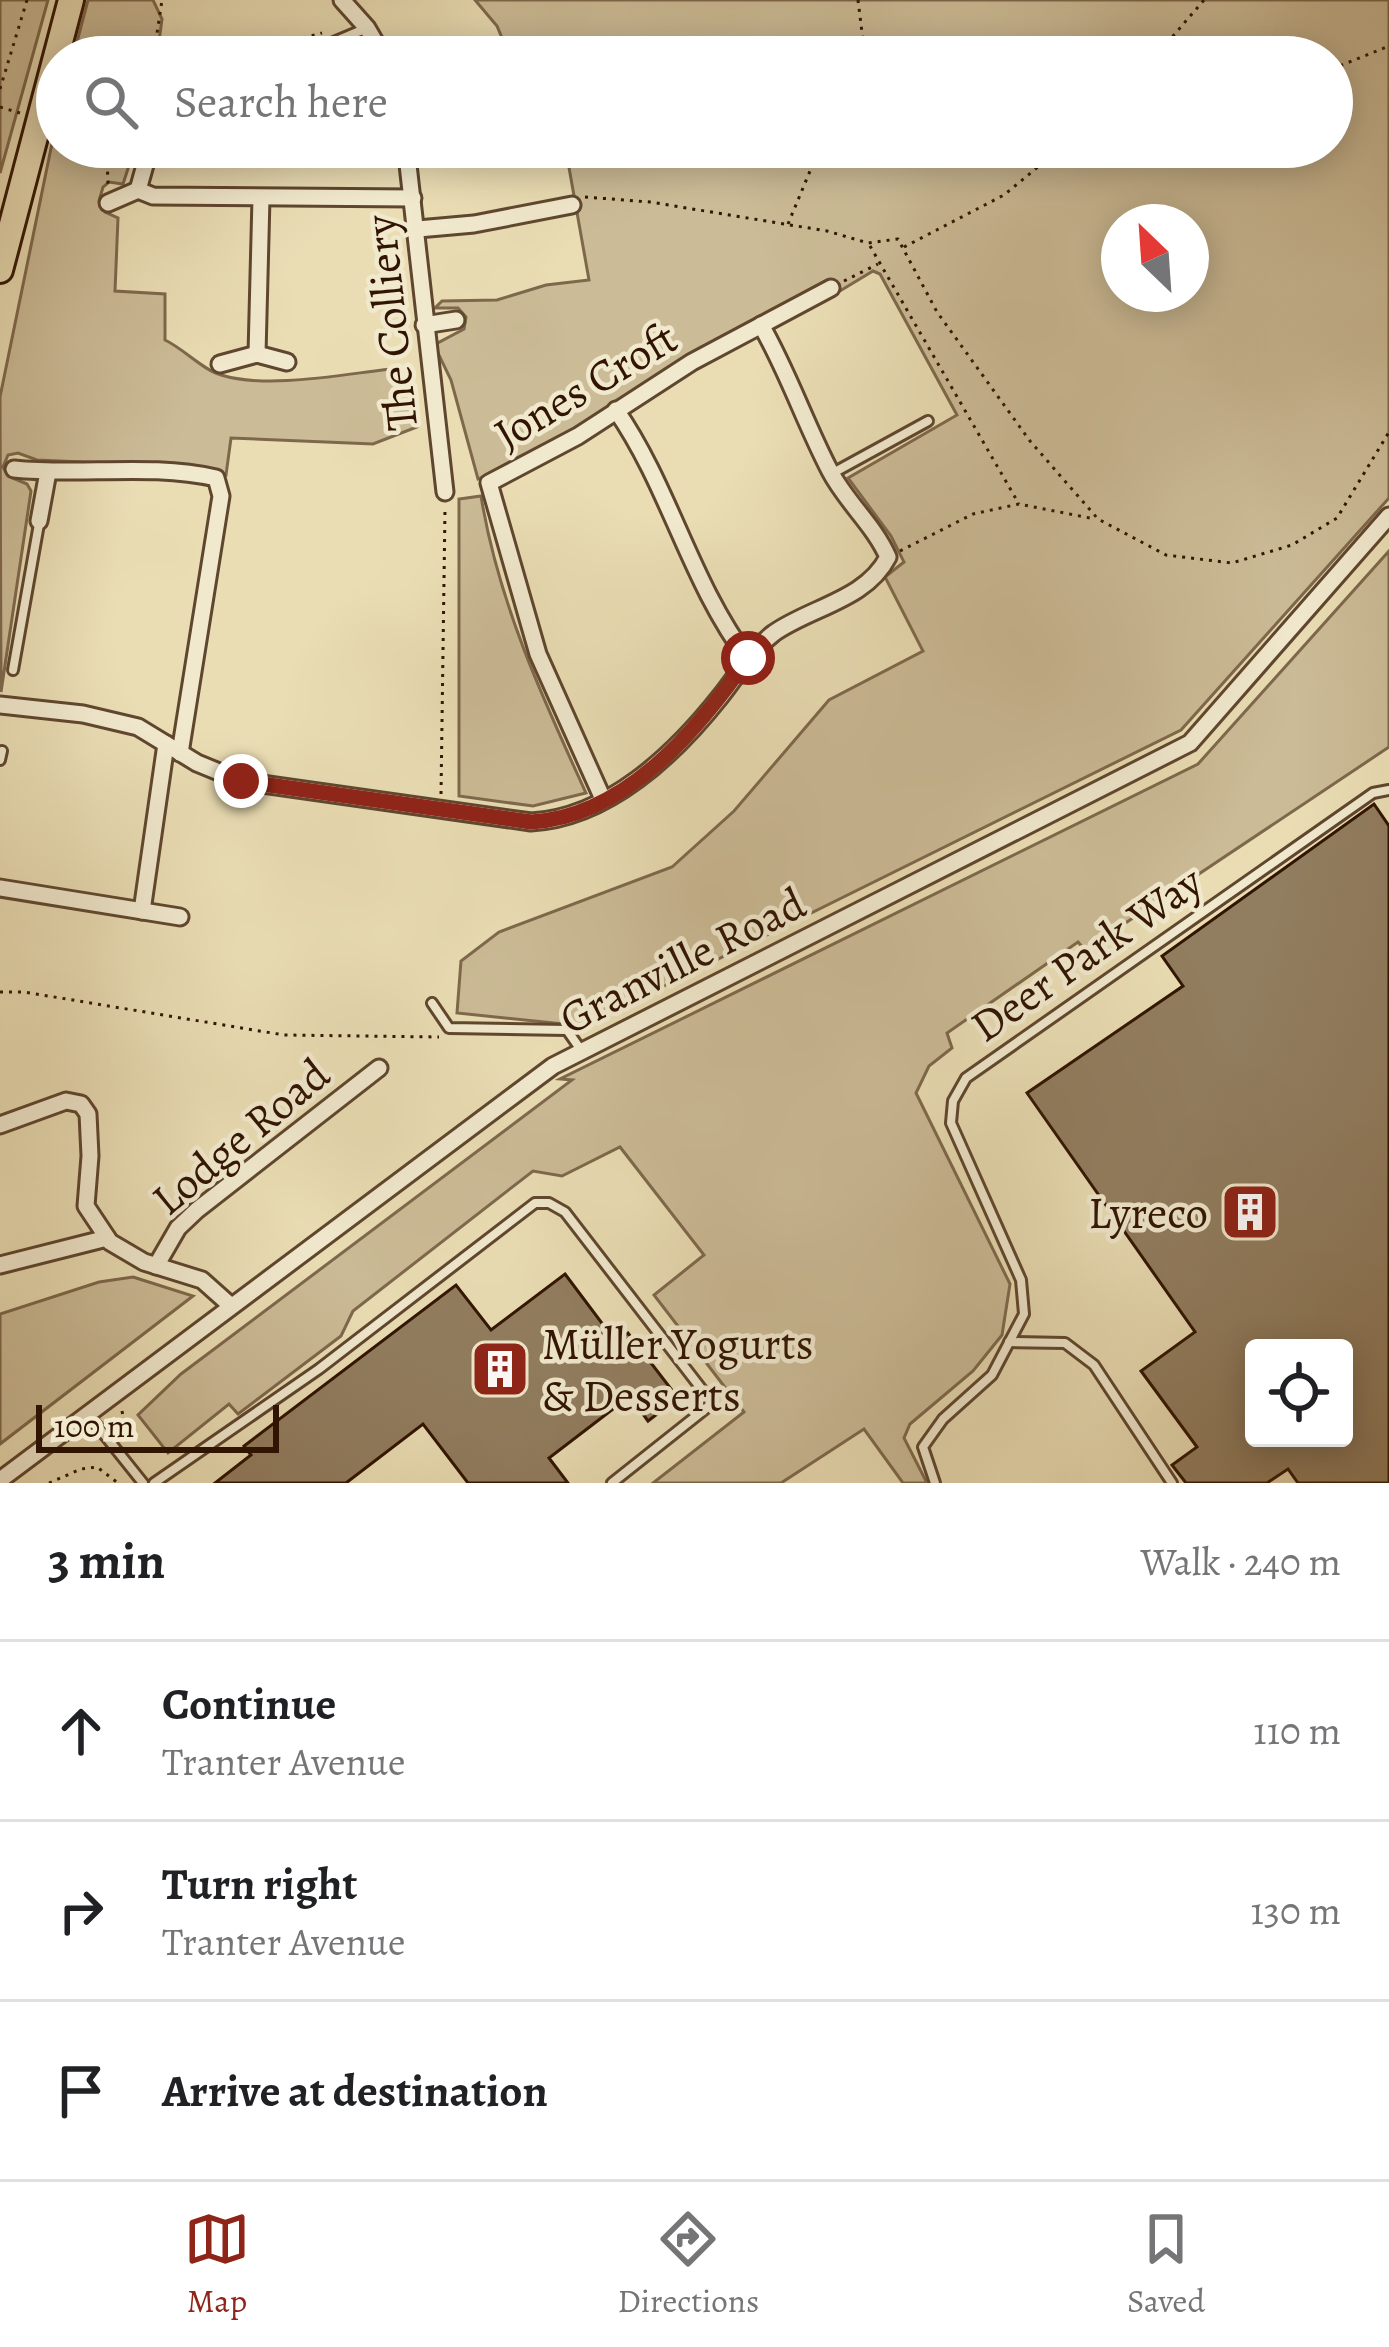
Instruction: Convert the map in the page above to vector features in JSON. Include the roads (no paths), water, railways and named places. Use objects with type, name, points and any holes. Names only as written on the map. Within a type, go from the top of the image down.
[{"type":"main road","points":[[62,36],[71,0]]},
{"type":"main road","points":[[0,270],[36,133]]},
{"type":"street","points":[[342,0],[372,36]]},
{"type":"street","points":[[138,190],[144,168]]},
{"type":"street","name":"The Colliery","points":[[409,168],[445,491]]},
{"type":"street","points":[[108,203],[138,190],[153,196],[413,198]]},
{"type":"street","points":[[256,354],[261,198]]},
{"type":"street","points":[[418,229],[474,224],[572,205]]},
{"type":"street","name":"Jones Croft","points":[[603,799],[538,654],[489,483],[520,470],[831,288]]},
{"type":"street","points":[[424,325],[457,320]]},
{"type":"street","points":[[0,705],[83,714],[139,727],[241,781],[531,822],[554,821],[603,799],[657,764],[777,631],[865,587],[888,557],[880,538],[831,474],[790,374],[761,325]]},
{"type":"street","points":[[220,364],[256,354],[286,362]]},
{"type":"street","points":[[616,410],[642,448],[703,589],[748,658]]},
{"type":"street","points":[[14,469],[139,470],[216,478],[221,496],[142,911]]},
{"type":"street","points":[[39,521],[47,472]]},
{"type":"street","name":"Granville Road","points":[[0,1480],[553,1066],[1190,743],[1389,516]]},
{"type":"street","points":[[0,888],[180,917]]},
{"type":"street","name":"Lodge Road","points":[[157,1266],[187,1219],[379,1068]]},
{"type":"street","name":"Lodge Road","points":[[0,1125],[66,1101],[81,1104],[88,1114],[86,1206],[107,1238],[157,1266],[202,1280],[230,1305]]},
{"type":"street","name":"Lodge Road","points":[[0,1265],[107,1238]]},
{"type":"lane","points":[[349,36],[368,28]]},
{"type":"lane","points":[[831,474],[928,421]]},
{"type":"lane","points":[[14,670],[39,521]]},
{"type":"lane","name":"Deer Park Way","points":[[935,1483],[923,1448],[943,1419],[992,1375],[1024,1314],[1022,1280],[950,1124],[953,1101],[966,1078],[1372,793],[1389,790]]},
{"type":"lane","points":[[432,1003],[449,1028],[567,1030],[582,1051]]},
{"type":"lane","points":[[154,1483],[319,1370],[535,1203],[549,1203],[565,1212],[710,1400],[709,1406],[612,1483]]},
{"type":"lane","points":[[1009,1342],[1065,1343],[1094,1364],[1172,1483]]},
{"type":"lane","points":[[86,1412],[143,1483]]},
{"type":"place","name":"Lyreco","points":[[1250,1212]]},
{"type":"place","name":"Müller Yogurts & Desserts","points":[[500,1369]]}]
